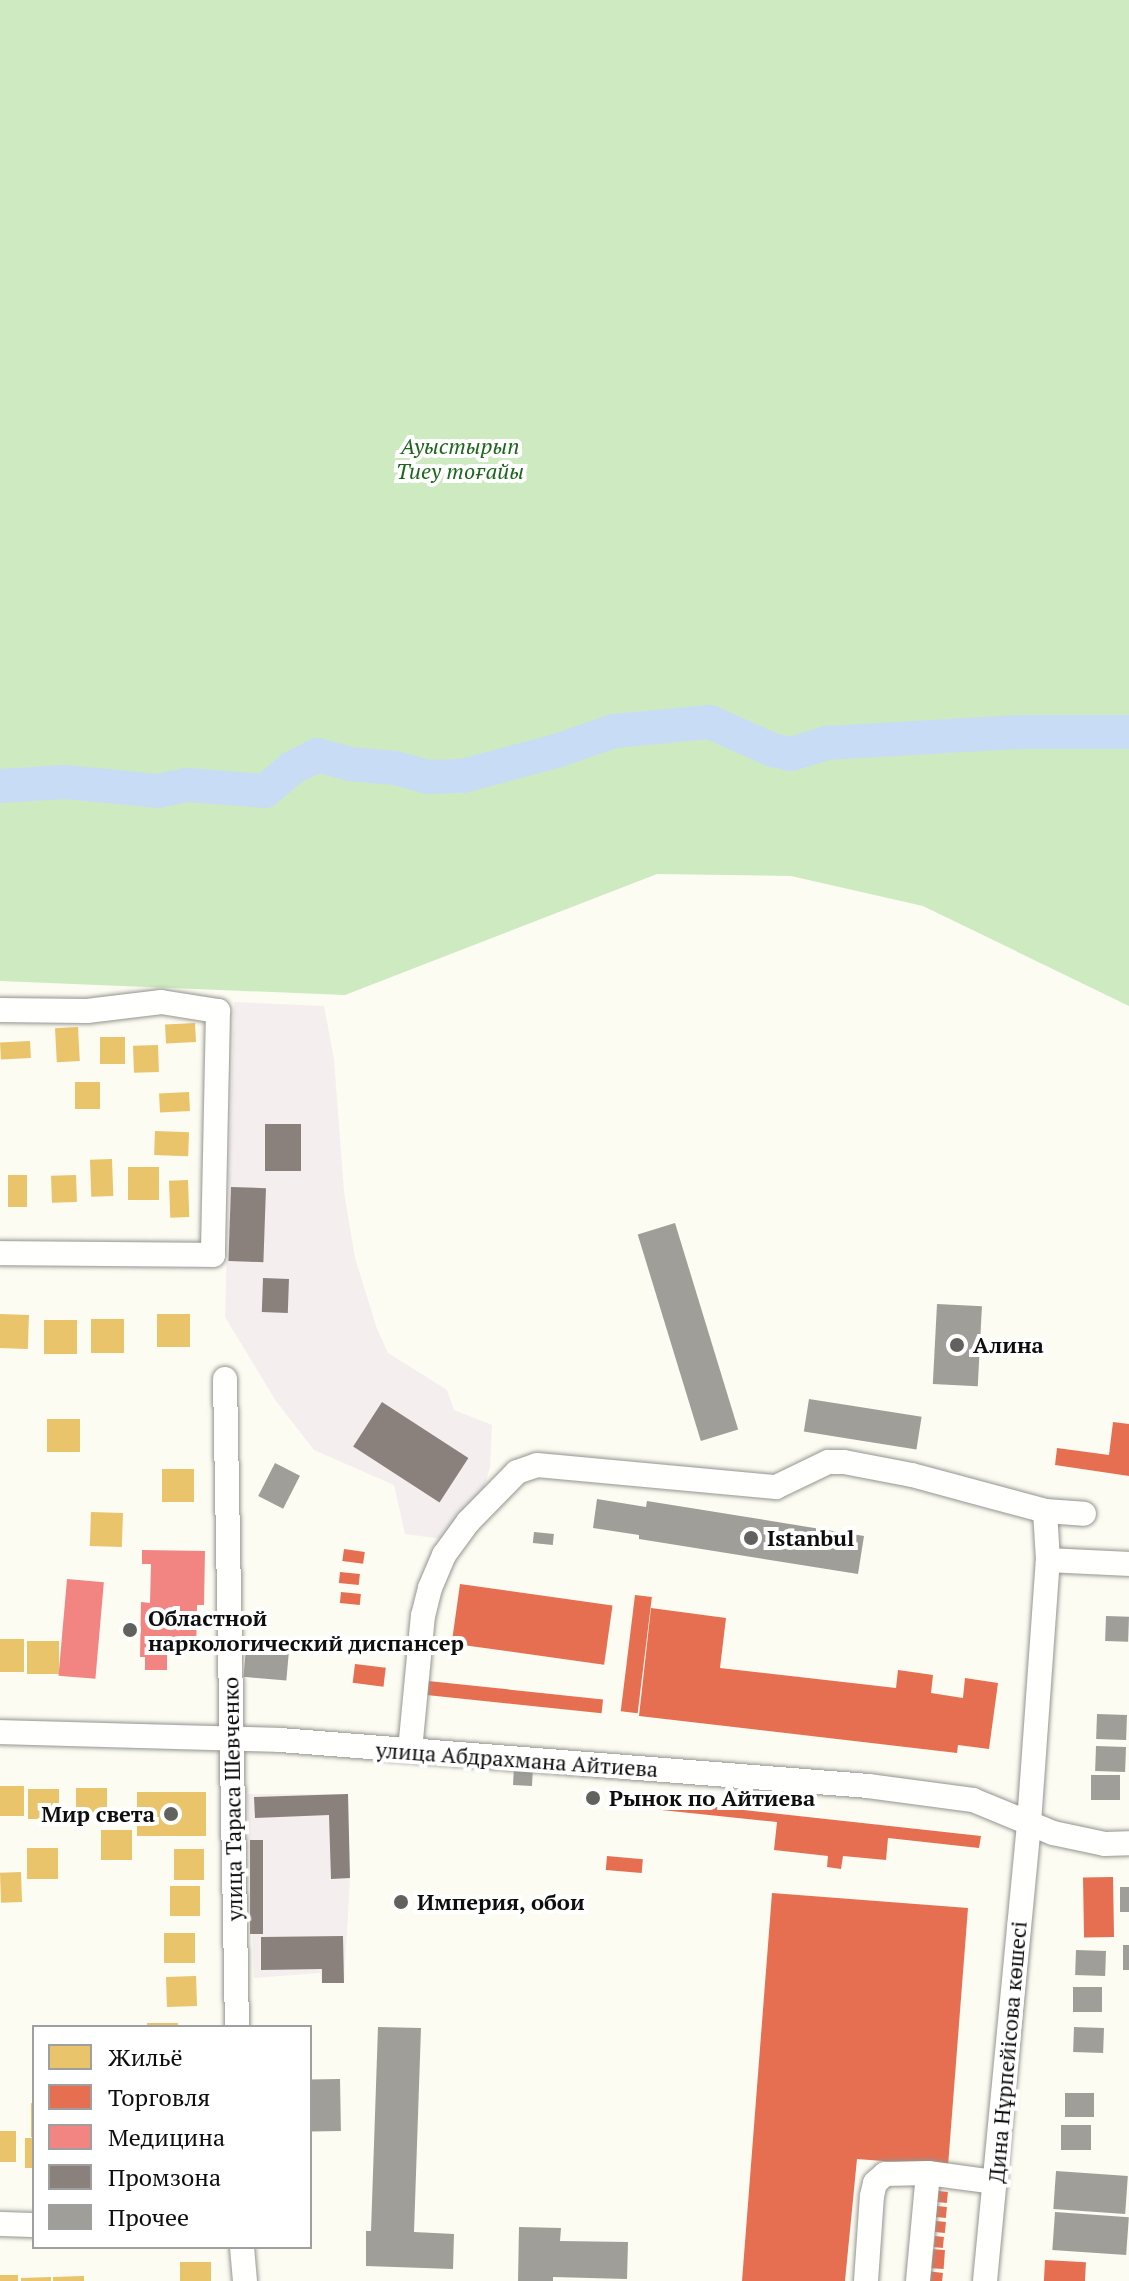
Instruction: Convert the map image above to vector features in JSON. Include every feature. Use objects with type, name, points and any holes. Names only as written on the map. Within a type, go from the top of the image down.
[{"type":"street","points":[[0,1010],[87,1011],[161,1002],[218,1011],[213,1255],[0,1253]]},
{"type":"street","name":"улица Тараса Шевченко","points":[[225,1379],[237,2025]]},
{"type":"street","points":[[410,1750],[417,1660],[430,1588],[444,1555],[468,1522],[517,1472],[537,1465],[776,1487],[828,1462],[844,1462],[912,1475],[1045,1511],[1084,1514]]},
{"type":"street","points":[[1045,1511],[1048,1560],[1129,1564]]},
{"type":"street","name":"Дина Нұрпейісова көшесі","points":[[985,2281],[1029,1823],[1048,1560]]},
{"type":"street","name":"улица Абдрахмана Айтиева","points":[[0,1732],[231,1737],[868,1786],[973,1800],[1053,1833],[1105,1844],[1129,1843]]},
{"type":"street","points":[[866,2281],[875,2183],[885,2174],[928,2173],[995,2182]]},
{"type":"street","points":[[918,2281],[928,2173]]},
{"type":"street","points":[[0,2224],[32,2225]]},
{"type":"street","points":[[242,2249],[245,2281]]},
{"type":"shaded area","points":[[234,1002],[324,1006],[334,1059],[344,1192],[355,1258],[377,1329],[388,1353],[447,1390],[454,1410],[492,1425],[490,1467],[482,1494],[443,1539],[405,1534],[394,1485],[314,1450],[276,1401],[225,1317]]},
{"type":"shaded area","points":[[247,1794],[348,1794],[350,1878],[344,1983],[322,1983],[320,1973],[254,1978]]},
{"type":"green space","name":"Ауыстырып Тиеу тоғайы","points":[[0,0],[1129,0],[1129,1006],[923,906],[791,876],[657,874],[345,995],[0,981]]},
{"type":"building: Жильё","points":[[195,1023],[196,1042],[166,1044],[165,1025]]},
{"type":"building: Жильё","points":[[78,1027],[80,1061],[57,1062],[55,1028]]},
{"type":"building: Жильё","points":[[100,1037],[125,1037],[125,1064],[100,1064]]},
{"type":"building: Жильё","points":[[30,1041],[31,1058],[1,1060],[0,1043]]},
{"type":"building: Жильё","points":[[158,1045],[159,1072],[134,1073],[133,1046]]},
{"type":"building: Жильё","points":[[75,1082],[100,1082],[100,1109],[75,1109]]},
{"type":"building: Жильё","points":[[189,1092],[190,1111],[160,1113],[159,1094]]},
{"type":"building: Жильё","points":[[155,1131],[189,1132],[188,1156],[154,1155]]},
{"type":"building: Жильё","points":[[112,1159],[113,1196],[91,1197],[90,1160]]},
{"type":"building: Жильё","points":[[128,1167],[159,1167],[159,1200],[128,1200]]},
{"type":"building: Жильё","points":[[8,1175],[27,1175],[27,1207],[8,1207]]},
{"type":"building: Жильё","points":[[76,1175],[77,1202],[52,1203],[51,1176]]},
{"type":"building: Жильё","points":[[188,1180],[189,1217],[170,1218],[169,1181]]},
{"type":"building: Жильё","points":[[0,1314],[29,1315],[28,1349],[0,1348]]},
{"type":"building: Жильё","points":[[157,1314],[190,1314],[190,1347],[157,1347]]},
{"type":"building: Жильё","points":[[91,1319],[124,1319],[124,1353],[91,1353]]},
{"type":"building: Жильё","points":[[44,1320],[77,1320],[77,1354],[44,1354]]},
{"type":"building: Жильё","points":[[47,1419],[80,1419],[80,1452],[47,1452]]},
{"type":"building: Жильё","points":[[162,1469],[194,1469],[194,1502],[162,1502]]},
{"type":"building: Жильё","points":[[91,1512],[123,1513],[122,1547],[90,1546]]},
{"type":"building: Жильё","points":[[0,1639],[24,1639],[24,1672],[0,1672]]},
{"type":"building: Жильё","points":[[27,1641],[59,1641],[59,1674],[27,1674]]},
{"type":"building: Жильё","points":[[0,1786],[24,1786],[24,1816],[0,1816]]},
{"type":"building: Жильё","points":[[76,1788],[107,1788],[107,1818],[76,1818]]},
{"type":"building: Жильё","points":[[28,1789],[59,1789],[59,1819],[28,1819]]},
{"type":"building: Жильё","name":"Мир света","points":[[137,1792],[206,1792],[206,1836],[137,1836]]},
{"type":"building: Жильё","points":[[101,1830],[132,1830],[132,1860],[101,1860]]},
{"type":"building: Жильё","points":[[27,1848],[58,1848],[58,1879],[27,1879]]},
{"type":"building: Жильё","points":[[174,1849],[204,1849],[204,1880],[174,1880]]},
{"type":"building: Жильё","points":[[21,1872],[22,1902],[1,1903],[0,1873]]},
{"type":"building: Жильё","points":[[170,1886],[200,1886],[200,1916],[170,1916]]},
{"type":"building: Жильё","points":[[164,1933],[195,1933],[195,1963],[164,1963]]},
{"type":"building: Жильё","points":[[196,1976],[197,2006],[167,2007],[166,1977]]},
{"type":"building: Жильё","points":[[178,2023],[178,2025],[147,2025]]},
{"type":"building: Жильё","points":[[0,2131],[16,2131],[16,2162],[0,2162]]},
{"type":"building: Жильё","points":[[25,2138],[32,2138],[32,2168],[25,2168]]},
{"type":"building: Жильё","points":[[180,2262],[211,2262],[211,2281],[180,2281]]},
{"type":"building: Жильё","points":[[0,2275],[18,2275],[18,2281],[0,2281]]},
{"type":"building: Жильё","points":[[84,2276],[84,2281],[53,2281],[53,2277]]},
{"type":"building: Жильё","points":[[51,2277],[51,2281],[21,2281],[21,2278]]},
{"type":"building: Торговля","points":[[1113,1422],[1129,1424],[1129,1476],[1055,1465],[1057,1448],[1109,1455]]},
{"type":"building: Торговля","points":[[344,1549],[365,1552],[363,1564],[342,1561]]},
{"type":"building: Торговля","points":[[340,1572],[360,1574],[359,1585],[339,1583]]},
{"type":"building: Торговля","points":[[460,1584],[613,1605],[604,1665],[452,1643]]},
{"type":"building: Торговля","points":[[341,1592],[361,1594],[360,1605],[340,1603]]},
{"type":"building: Торговля","points":[[635,1595],[652,1597],[638,1713],[621,1711]]},
{"type":"building: Торговля","points":[[651,1608],[726,1618],[720,1668],[896,1688],[898,1670],[933,1675],[931,1693],[963,1698],[965,1678],[998,1683],[989,1749],[958,1745],[957,1753],[639,1716]]},
{"type":"building: Торговля","points":[[355,1664],[386,1668],[383,1687],[353,1683]]},
{"type":"building: Торговля","points":[[428,1681],[603,1699],[602,1713],[427,1695]]},
{"type":"building: Торговля","points":[[624,1797],[981,1836],[979,1848],[888,1838],[886,1860],[843,1856],[841,1869],[827,1867],[828,1856],[774,1850],[777,1822],[623,1806]]},
{"type":"building: Торговля","points":[[607,1856],[643,1859],[642,1873],[606,1870]]},
{"type":"building: Торговля","points":[[1113,1877],[1114,1937],[1084,1938],[1083,1878]]},
{"type":"building: Торговля","points":[[772,1893],[968,1908],[948,2166],[857,2159],[845,2281],[742,2281]]},
{"type":"building: Торговля","points":[[938,2191],[948,2192],[947,2203],[937,2202]]},
{"type":"building: Торговля","points":[[937,2206],[947,2207],[946,2218],[936,2217]]},
{"type":"building: Торговля","points":[[936,2221],[946,2222],[945,2233],[935,2232]]},
{"type":"building: Торговля","points":[[935,2236],[944,2237],[943,2248],[934,2247]]},
{"type":"building: Торговля","points":[[929,2249],[945,2250],[944,2269],[928,2268]]},
{"type":"building: Торговля","points":[[1045,2260],[1086,2262],[1085,2281],[1044,2281]]},
{"type":"building: Торговля","points":[[927,2271],[943,2273],[942,2281],[926,2281]]},
{"type":"building: Медицина","points":[[142,1550],[205,1551],[204,1605],[197,1605],[196,1655],[167,1655],[167,1670],[145,1670],[145,1657],[140,1657],[141,1602],[150,1603],[151,1564],[142,1564]]},
{"type":"building: Медицина","points":[[67,1579],[104,1582],[95,1679],[59,1676]]},
{"type":"building: Промзона","points":[[265,1124],[301,1124],[301,1171],[265,1171]]},
{"type":"building: Промзона","points":[[231,1187],[266,1188],[263,1262],[228,1261]]},
{"type":"building: Промзона","points":[[263,1278],[289,1279],[288,1313],[262,1312]]},
{"type":"building: Промзона","points":[[382,1402],[468,1458],[440,1503],[353,1446]]},
{"type":"building: Промзона","points":[[348,1794],[350,1878],[331,1879],[329,1815],[255,1818],[254,1797]]},
{"type":"building: Промзона","points":[[250,1840],[263,1840],[263,1934],[250,1934]]},
{"type":"building: Промзона","points":[[343,1936],[344,1983],[322,1983],[322,1969],[261,1970],[261,1937]]},
{"type":"building: Прочее","points":[[675,1223],[738,1430],[701,1441],[638,1234]]},
{"type":"building: Прочее","name":"Алина","points":[[937,1304],[982,1306],[978,1386],[933,1384]]},
{"type":"building: Прочее","points":[[809,1399],[922,1417],[916,1449],[804,1432]]},
{"type":"building: Прочее","points":[[275,1463],[300,1476],[283,1509],[258,1496]]},
{"type":"building: Прочее","name":"Istanbul","points":[[597,1499],[646,1507],[647,1501],[864,1536],[858,1574],[639,1539],[639,1535],[593,1528]]},
{"type":"building: Прочее","points":[[534,1532],[554,1534],[553,1545],[533,1543]]},
{"type":"building: Прочее","points":[[1106,1616],[1129,1617],[1128,1642],[1105,1641]]},
{"type":"building: Прочее","points":[[247,1637],[290,1641],[286,1681],[244,1677]]},
{"type":"building: Прочее","points":[[1097,1714],[1127,1715],[1126,1740],[1096,1739]]},
{"type":"building: Прочее","points":[[1096,1746],[1126,1747],[1125,1772],[1095,1771]]},
{"type":"building: Прочее","points":[[514,1766],[533,1767],[532,1786],[513,1785]]},
{"type":"building: Прочее","points":[[1091,1775],[1120,1775],[1120,1800],[1091,1800]]},
{"type":"building: Прочее","points":[[1120,1887],[1129,1887],[1129,1912],[1120,1912]]},
{"type":"building: Прочее","points":[[1123,1945],[1129,1945],[1129,1970],[1123,1970]]},
{"type":"building: Прочее","points":[[1076,1950],[1106,1951],[1105,1976],[1075,1975]]},
{"type":"building: Прочее","points":[[1073,1987],[1102,1987],[1102,2012],[1073,2012]]},
{"type":"building: Прочее","points":[[378,2027],[421,2028],[414,2232],[454,2234],[453,2269],[366,2266],[366,2231],[371,2231]]},
{"type":"building: Прочее","points":[[1074,2027],[1104,2028],[1103,2053],[1073,2052]]},
{"type":"building: Прочее","points":[[312,2079],[340,2079],[341,2131],[312,2131]]},
{"type":"building: Прочее","points":[[1065,2093],[1094,2093],[1094,2117],[1065,2117]]},
{"type":"building: Прочее","points":[[1061,2125],[1091,2125],[1091,2150],[1061,2150]]},
{"type":"building: Прочее","points":[[1056,2171],[1128,2176],[1125,2214],[1053,2209]]},
{"type":"building: Прочее","points":[[1055,2212],[1129,2217],[1126,2255],[1052,2250]]},
{"type":"building: Прочее","points":[[519,2227],[561,2228],[560,2241],[628,2242],[627,2279],[553,2277],[553,2281],[518,2281]]},
{"type":"waterway","points":[[0,786],[65,782],[158,791],[187,785],[265,791],[292,768],[317,755],[350,764],[395,768],[429,777],[463,776],[556,751],[614,731],[710,722],[772,750],[791,754],[828,743],[1019,732],[1129,732]]},
{"type":"place","name":"Алина","points":[[957,1345]]},
{"type":"place","name":"Istanbul","points":[[751,1538]]},
{"type":"place","name":"Областной наркологический диспансер","points":[[130,1630]]},
{"type":"place","name":"Рынок по Айтиева","points":[[593,1798]]},
{"type":"place","name":"Мир света","points":[[171,1814]]},
{"type":"place","name":"Империя, обои","points":[[401,1902]]}]
